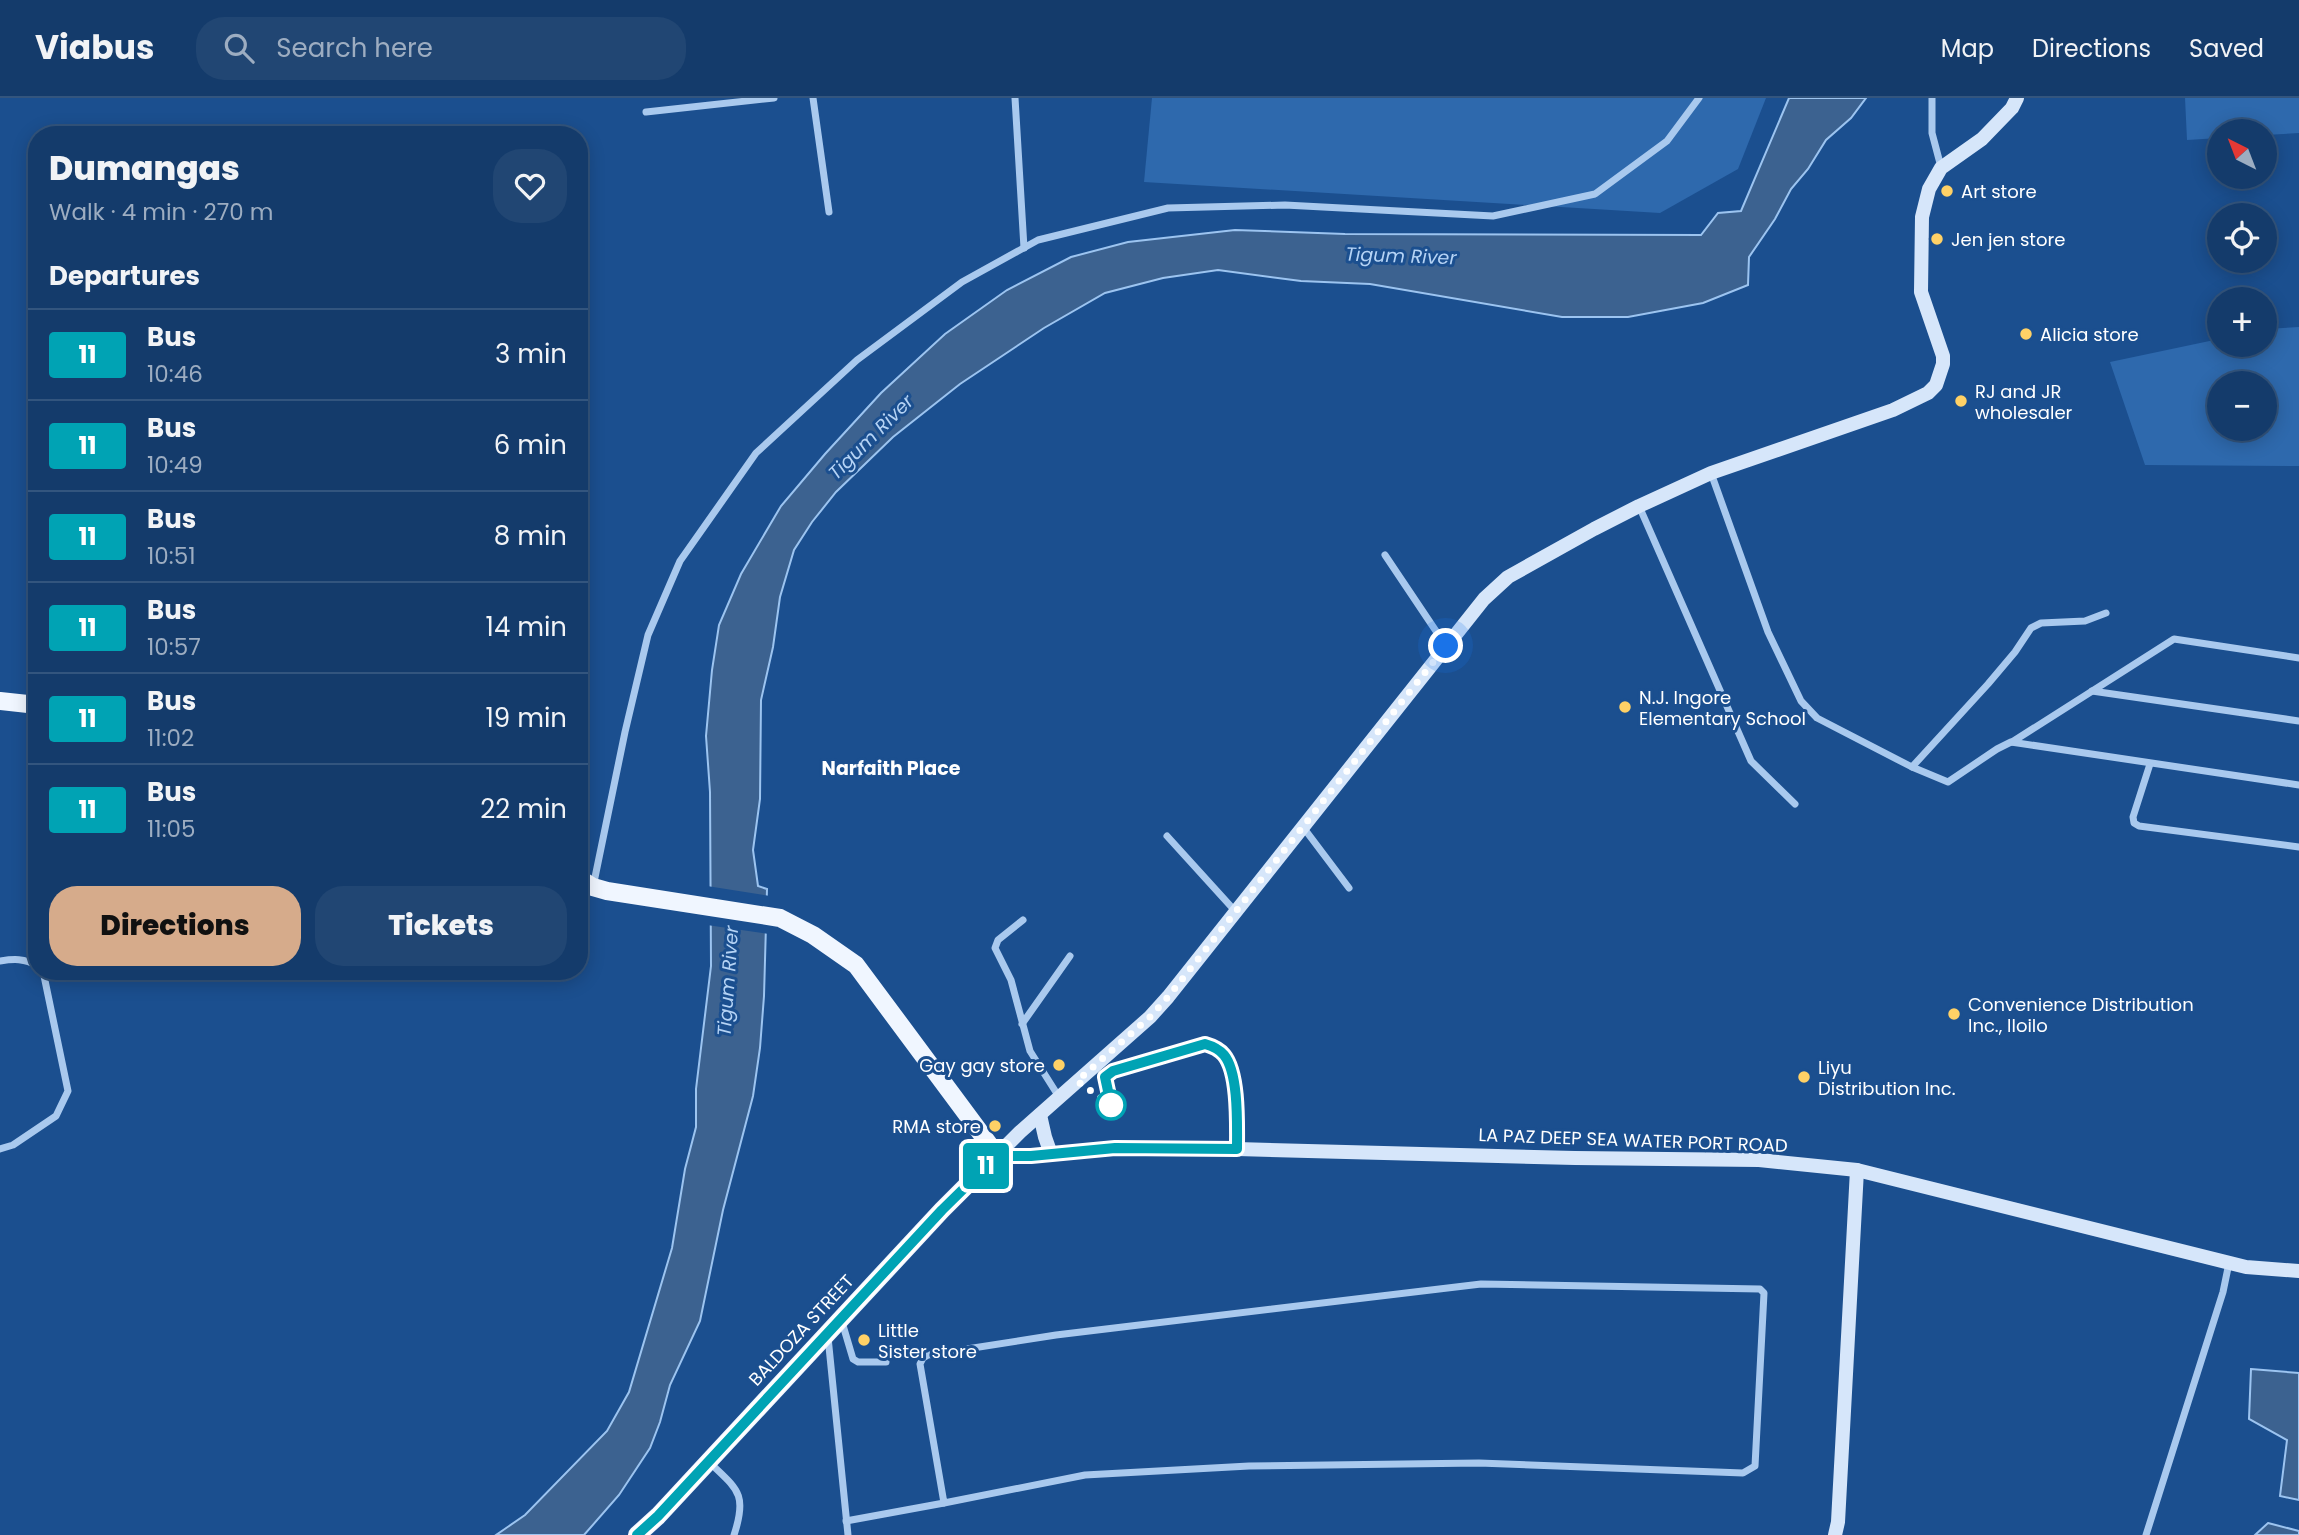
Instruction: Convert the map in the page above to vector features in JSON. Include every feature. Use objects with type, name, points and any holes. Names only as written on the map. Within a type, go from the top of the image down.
[{"type":"main road","points":[[0,701],[28,704]]},
{"type":"main road","points":[[593,885],[780,918],[813,935],[856,965],[997,1156]]},
{"type":"main road","name":"BALDOZA STREET","points":[[637,1535],[658,1516],[841,1318],[997,1156]]},
{"type":"street","points":[[646,112],[774,98]]},
{"type":"street","points":[[813,98],[829,212]]},
{"type":"street","points":[[1015,98],[1024,248]]},
{"type":"street","points":[[593,885],[648,635],[680,561],[756,453],[858,360],[962,282],[1038,240],[1168,208],[1284,205],[1493,216],[1595,194],[1667,141],[1699,98]]},
{"type":"street","points":[[1932,98],[1932,133],[1941,168]]},
{"type":"street","points":[[997,1156],[1150,1017],[1484,598],[1508,577],[1594,528],[1711,473],[1892,410],[1928,393],[1936,385],[1943,356],[1921,292],[1922,216],[1929,189],[1941,168],[1982,139],[2012,108],[2017,98]]},
{"type":"street","points":[[1711,473],[1768,632],[1801,701],[1817,718],[1912,767],[1948,782],[2174,639],[2299,658]]},
{"type":"street","points":[[1639,506],[1752,761],[1795,804]]},
{"type":"street","points":[[1385,555],[1446,646]]},
{"type":"street","points":[[1912,767],[1988,684],[2031,628],[2041,623],[2085,621],[2106,613]]},
{"type":"street","points":[[2092,691],[2299,721]]},
{"type":"street","points":[[2011,742],[2299,785]]},
{"type":"street","points":[[2150,764],[2133,817],[2134,823],[2139,826],[2299,847]]},
{"type":"street","points":[[1303,827],[1349,888]]},
{"type":"street","points":[[1167,836],[1236,912]]},
{"type":"street","points":[[1023,920],[999,940],[995,948],[1011,980],[1030,1051],[1059,1097]]},
{"type":"street","points":[[1022,1024],[1070,956]]},
{"type":"street","points":[[0,961],[28,961]]},
{"type":"street","points":[[0,1149],[13,1145],[56,1116],[68,1091],[45,980]]},
{"type":"street","points":[[1040,1115],[1051,1154]]},
{"type":"street","name":"LA PAZ DEEP SEA WATER PORT ROAD","points":[[997,1156],[1115,1148],[1759,1160],[1857,1170],[2246,1267],[2299,1271]]},
{"type":"street","points":[[1835,1535],[1838,1522],[1857,1170]]},
{"type":"street","points":[[2146,1535],[2223,1292],[2229,1263]]},
{"type":"street","points":[[846,1521],[944,1503],[1084,1475],[1249,1466],[1479,1463],[1743,1473],[1755,1466],[1764,1293],[1757,1289],[1480,1284],[1056,1335],[928,1355],[920,1364],[944,1503]]},
{"type":"street","points":[[841,1318],[853,1359],[858,1362],[886,1362]]},
{"type":"street","points":[[828,1332],[848,1535]]},
{"type":"street","points":[[708,1460],[736,1488],[741,1504],[734,1535]]},
{"type":"shaded area","points":[[1152,98],[1766,98],[1738,169],[1660,213],[1144,182]]},
{"type":"shaded area","points":[[2185,98],[2299,98],[2299,133],[2277,134],[2277,119],[2207,119],[2207,139],[2187,140]]},
{"type":"shaded area","points":[[2299,327],[2299,466],[2145,465],[2110,362],[2207,342],[2207,357],[2277,357],[2277,328]]},
{"type":"water","name":"Tigum River","points":[[1789,98],[1866,98],[1851,118],[1826,140],[1808,169],[1791,189],[1775,219],[1749,257],[1748,285],[1703,303],[1628,317],[1562,317],[1370,284],[1301,281],[1218,270],[1163,278],[1105,293],[1044,328],[960,384],[893,437],[836,492],[794,550],[780,597],[773,647],[761,700],[760,799],[753,850],[758,886],[767,889],[760,1048],[753,1096],[723,1210],[700,1321],[670,1385],[650,1448],[619,1495],[584,1535],[496,1535],[525,1515],[607,1431],[629,1392],[672,1248],[685,1169],[696,1127],[696,1089],[711,966],[710,792],[706,736],[719,625],[741,574],[781,506],[825,454],[881,393],[945,334],[1007,290],[1071,257],[1128,242],[1235,230],[1345,234],[1701,235],[1718,213],[1741,211]]},
{"type":"water","points":[[2251,1369],[2299,1373],[2299,1500],[2280,1496],[2287,1440],[2249,1419]]},
{"type":"water","points":[[2268,1523],[2299,1531],[2299,1535],[2255,1535]]},
{"type":"pier","points":[[707,886],[770,896],[769,934],[707,925]]},
{"type":"bus line","name":"11","points":[[637,1535],[658,1516],[942,1210],[997,1156],[1031,1156],[1115,1148],[1237,1149],[1233,1077],[1224,1055],[1214,1047],[1205,1044],[1113,1071],[1105,1077],[1111,1105]]},
{"type":"place","name":"Art store","points":[[1947,191]]},
{"type":"place","name":"Jen jen store","points":[[1937,239]]},
{"type":"place","name":"Alicia store","points":[[2026,334]]},
{"type":"place","name":"RJ and JR wholesaler","points":[[1961,401]]},
{"type":"place","name":"N.J. Ingore Elementary School","points":[[1625,707]]},
{"type":"place","name":"Convenience Distribution Inc., Iloilo","points":[[1954,1014]]},
{"type":"place","name":"Gay gay store","points":[[1059,1065]]},
{"type":"place","name":"Liyu Distribution Inc.","points":[[1804,1077]]},
{"type":"place","name":"RMA store","points":[[995,1126]]},
{"type":"place","name":"Little Sister store","points":[[864,1340]]},
{"type":"district","name":"Narfaith Place","points":[[891,768]]},
{"type":"route","points":[[1111,1105],[1077,1081],[1150,1017],[1168,997],[1446,646]]}]
